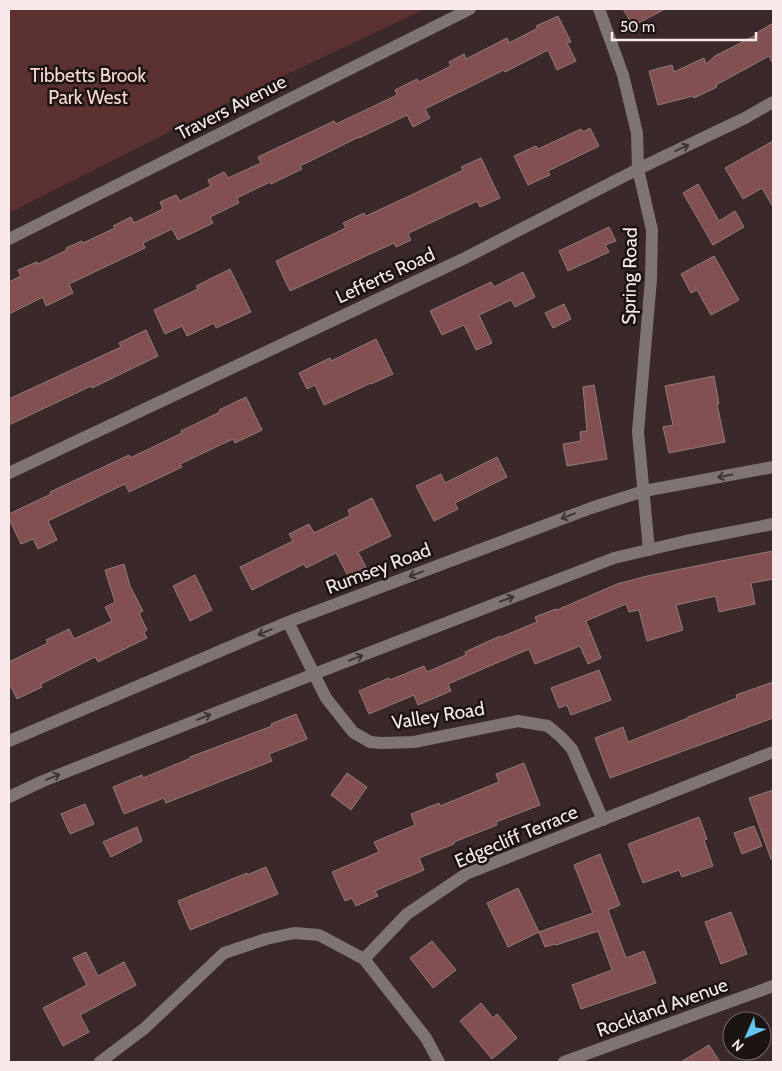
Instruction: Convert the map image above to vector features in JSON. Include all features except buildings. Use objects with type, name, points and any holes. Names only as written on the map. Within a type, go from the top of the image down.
[{"type":"street","name":"Travers Avenue","points":[[9,239],[470,9]]},
{"type":"street","name":"Spring Road","points":[[599,9],[623,75],[637,133],[638,169],[652,230],[651,279],[638,432],[649,550]]},
{"type":"street","name":"Lefferts Road","points":[[9,472],[463,259],[638,169],[745,118],[773,102]]},
{"type":"street","name":"Rumsey Road","points":[[9,741],[288,622],[591,508],[644,491],[773,467]]},
{"type":"street","points":[[9,796],[52,777],[614,558],[686,541],[773,524]]},
{"type":"street","name":"Valley Road","points":[[288,622],[326,698],[353,732],[370,742],[414,742],[518,721],[548,726],[572,749],[603,820]]},
{"type":"street","name":"Edgecliff Terrace","points":[[364,960],[407,914],[466,874],[773,752]]},
{"type":"street","points":[[100,1062],[145,1028],[224,953],[266,939],[294,933],[319,935],[364,960],[426,1038],[439,1062]]},
{"type":"street","name":"Rockland Avenue","points":[[564,1062],[773,986]]},
{"type":"green space","name":"Tibbetts Brook Park West","points":[[9,9],[425,9],[233,100],[9,213]]}]
